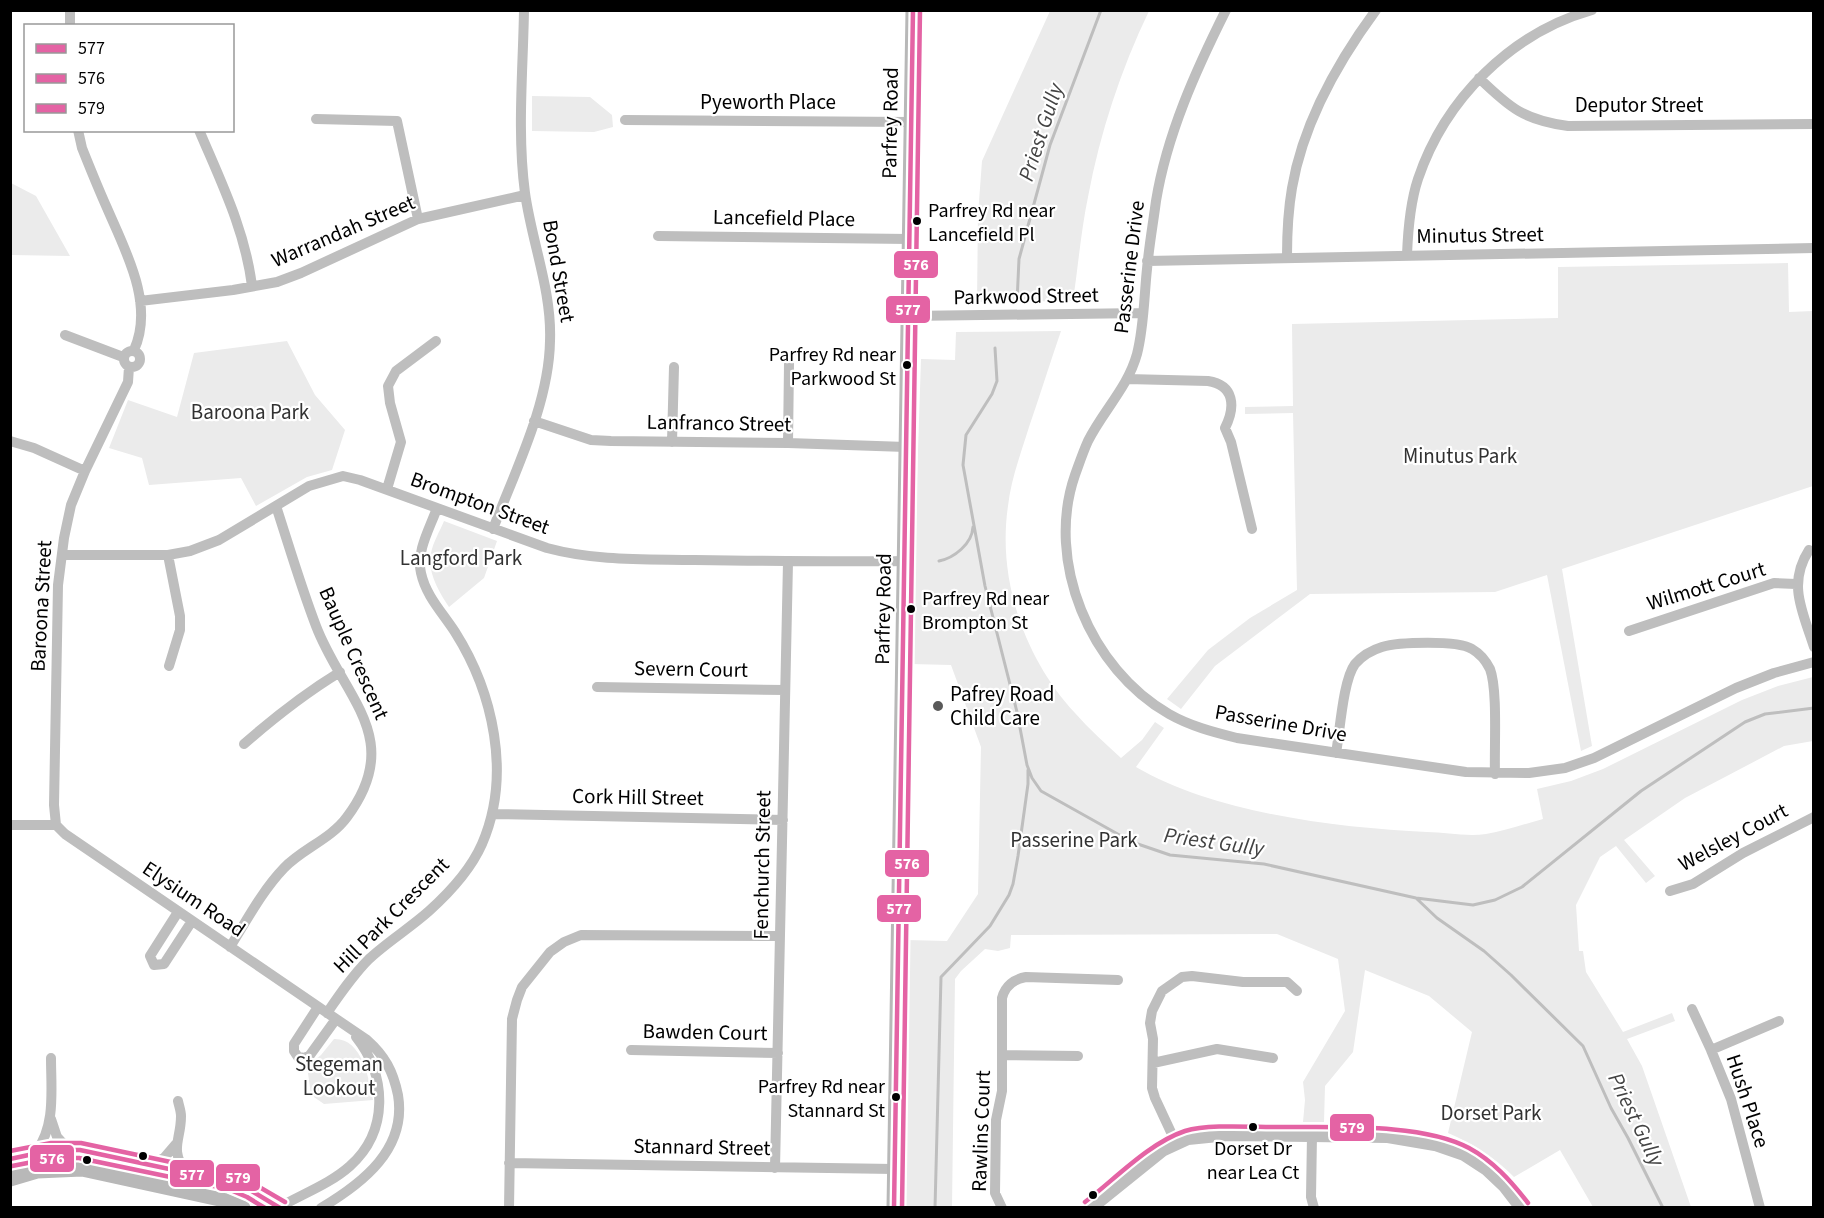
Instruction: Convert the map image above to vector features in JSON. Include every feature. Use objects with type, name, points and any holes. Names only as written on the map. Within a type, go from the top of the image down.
[{"type":"main road","name":"Parfrey Road","points":[[894,1208],[913,10]]},
{"type":"main road","points":[[10,1159],[36,1152],[68,1149],[94,1152],[230,1182],[280,1207]]},
{"type":"main road","points":[[10,1179],[37,1171],[82,1169],[224,1200],[243,1208]]},
{"type":"street","name":"Bond Street","points":[[493,529],[534,421],[548,366],[550,342],[549,313],[525,195],[522,161],[524,10]]},
{"type":"street","name":"Passerine Drive","points":[[1226,10],[1190,87],[1168,152],[1157,198],[1147,261],[1137,355],[1127,379],[1089,440],[1074,477],[1068,514],[1067,551],[1074,592],[1086,624],[1103,652],[1122,676],[1143,696],[1169,714],[1204,730],[1237,738],[1336,753],[1466,772],[1495,774],[1529,773],[1565,768],[1594,758],[1736,688],[1774,673],[1814,662]]},
{"type":"street","points":[[1287,257],[1288,215],[1292,188],[1300,154],[1311,123],[1355,38],[1376,10]]},
{"type":"street","points":[[1407,255],[1408,228],[1418,179],[1442,127],[1457,105],[1499,58],[1526,39],[1585,11]]},
{"type":"street","name":"Deputor Street","points":[[1479,78],[1504,102],[1521,114],[1543,122],[1568,126],[1814,124]]},
{"type":"street","points":[[316,119],[397,121],[418,219]]},
{"type":"street","name":"Pyeworth Place","points":[[625,120],[911,122]]},
{"type":"street","name":"Baroona Street","points":[[56,825],[54,805],[58,585],[71,505],[128,382],[126,362],[138,364],[140,359],[134,350],[140,335],[140,301],[131,265],[82,148],[78,132]]},
{"type":"street","points":[[200,132],[236,215],[252,286]]},
{"type":"street","name":"Warrandah Street","points":[[140,301],[277,282],[418,219],[525,195]]},
{"type":"street","name":"Lancefield Place","points":[[658,236],[909,239]]},
{"type":"street","name":"Minutus Street","points":[[1147,261],[1814,248]]},
{"type":"street","name":"Parkwood Street","points":[[909,316],[1143,313]]},
{"type":"street","points":[[65,335],[126,362]]},
{"type":"street","points":[[387,489],[401,442],[390,403],[388,386],[396,371],[436,341]]},
{"type":"street","points":[[788,443],[789,363]]},
{"type":"street","points":[[672,442],[674,367]]},
{"type":"street","points":[[1127,379],[1208,381],[1219,383],[1226,388],[1230,396],[1229,420],[1225,428],[1232,442],[1252,529]]},
{"type":"street","name":"Lanfranco Street","points":[[534,421],[591,440],[906,447]]},
{"type":"street","points":[[10,441],[34,448],[85,471]]},
{"type":"street","name":"Brompton Street","points":[[62,555],[168,555],[190,551],[219,540],[309,486],[343,477],[387,489],[493,529],[576,556],[606,559],[788,562],[905,561]]},
{"type":"street","name":"Bauple Crescent","points":[[230,947],[268,887],[285,867],[346,819],[368,779],[371,748],[368,729],[361,710],[317,628],[276,506]]},
{"type":"street","name":"Hill Park Crescent","points":[[327,1013],[350,980],[370,958],[430,911],[461,877],[481,845],[492,814],[496,778],[495,739],[489,706],[475,668],[454,631],[428,594],[421,572],[421,553],[437,508]]},
{"type":"street","name":"Wilmott Court","points":[[1809,550],[1801,565],[1796,584],[1814,647]]},
{"type":"street","points":[[168,555],[180,616],[180,630],[169,666]]},
{"type":"street","name":"Fenchurch Street","points":[[776,1168],[788,562]]},
{"type":"street","name":"Wilmott Court","points":[[1629,631],[1774,583],[1796,584]]},
{"type":"street","points":[[1336,753],[1347,682],[1354,665],[1365,655],[1393,644],[1456,643],[1471,648],[1485,660],[1491,671],[1494,689],[1495,774]]},
{"type":"street","points":[[244,744],[290,704],[340,672]]},
{"type":"street","name":"Severn Court","points":[[597,687],[785,690]]},
{"type":"street","name":"Cork Hill Street","points":[[492,814],[783,819]]},
{"type":"street","name":"Welsley Court","points":[[1670,891],[1693,884],[1743,853],[1814,817]]},
{"type":"street","points":[[10,825],[56,825]]},
{"type":"street","name":"Elysium Road","points":[[56,825],[65,834],[178,912],[349,1027],[367,1040],[388,1063],[395,1080],[399,1118],[392,1142],[377,1166],[364,1179],[321,1208]]},
{"type":"street","points":[[178,912],[150,956],[154,965],[164,964],[192,921]]},
{"type":"street","points":[[509,1208],[512,1018],[522,987],[550,952],[580,935],[780,936]]},
{"type":"street","points":[[1176,1143],[1152,1088],[1153,1039],[1150,1023],[1152,1011],[1162,992],[1182,977],[1192,976],[1243,982],[1287,982],[1297,991]]},
{"type":"street","name":"Rawlins Court","points":[[1002,1208],[995,1193],[996,1120],[1002,1091],[1002,998],[1004,990],[1018,979],[1026,977],[1118,980]]},
{"type":"street","name":"Hush Place","points":[[1692,1009],[1711,1050],[1737,1118],[1760,1208]]},
{"type":"street","points":[[1711,1050],[1779,1022]]},
{"type":"street","name":"Elysium Road","points":[[280,1207],[349,1167],[361,1155],[377,1126],[380,1111],[378,1080],[366,1049],[349,1027]]},
{"type":"street","points":[[1153,1063],[1217,1049],[1273,1059]]},
{"type":"street","name":"Bawden Court","points":[[631,1050],[778,1053]]},
{"type":"street","name":"Rawlins Court","points":[[1003,1055],[1078,1056]]},
{"type":"street","points":[[36,1152],[46,1136],[50,1119],[51,1058]]},
{"type":"street","points":[[178,1101],[181,1116],[176,1144],[178,1160],[186,1173]]},
{"type":"street","points":[[50,1119],[57,1137],[68,1149]]},
{"type":"street","points":[[1090,1208],[1146,1160],[1176,1143],[1202,1135],[1228,1134],[1388,1136],[1435,1144],[1464,1154],[1487,1169],[1505,1186],[1522,1208]]},
{"type":"street","points":[[1312,1135],[1311,1197],[1314,1208]]},
{"type":"street","points":[[150,1165],[164,1158],[176,1144]]},
{"type":"street","name":"Stannard Street","points":[[509,1163],[894,1169]]},
{"type":"green space","points":[[1050,11],[1149,11],[1121,78],[1105,125],[1081,236],[1073,301],[977,302],[978,215],[982,161]]},
{"type":"green space","points":[[532,96],[590,97],[612,115],[613,127],[594,132],[532,131]]},
{"type":"green space","points":[[11,183],[36,196],[70,256],[11,255]]},
{"type":"green space","name":"Minutus Park","points":[[1788,263],[1789,312],[1813,311],[1813,486],[1562,569],[1592,746],[1581,751],[1547,575],[1495,592],[1310,594],[1215,666],[1181,709],[1167,699],[1208,650],[1250,618],[1297,590],[1293,413],[1245,414],[1245,407],[1293,406],[1292,324],[1558,318],[1558,267]]},
{"type":"green space","name":"Passerine Park","points":[[1061,331],[1009,496],[1006,534],[1011,590],[1029,643],[1057,692],[1091,730],[1121,758],[1142,740],[1155,722],[1164,728],[1136,767],[1167,783],[1239,807],[1316,822],[1392,830],[1464,835],[1486,834],[1543,819],[1537,789],[1571,781],[1603,769],[1742,700],[1778,686],[1813,677],[1813,741],[1784,746],[1685,798],[1624,840],[1655,876],[1646,883],[1616,846],[1600,857],[1576,905],[1579,951],[1583,951],[1586,972],[1623,1032],[1672,1013],[1675,1021],[1627,1039],[1642,1066],[1691,1207],[1593,1207],[1560,1150],[1514,1177],[1483,1152],[1448,1133],[1472,1032],[1429,996],[1365,970],[1353,1052],[1325,1086],[1324,1122],[1303,1122],[1305,1100],[1303,1082],[1345,1011],[1338,959],[1277,934],[1011,935],[1010,948],[998,951],[985,949],[955,979],[952,1207],[900,1208],[906,940],[947,941],[978,894],[981,747],[951,665],[911,664],[921,359],[955,360],[956,332]]},
{"type":"green space","name":"Baroona Park","points":[[287,341],[315,395],[345,430],[332,470],[307,477],[256,506],[241,478],[149,485],[142,458],[109,448],[128,400],[177,417],[194,353]]},
{"type":"green space","name":"Langford Park","points":[[444,521],[497,541],[484,578],[449,607],[435,582],[430,560],[433,545]]},
{"type":"green space","name":"Stegeman Lookout","points":[[334,1039],[344,1040],[358,1052],[366,1071],[373,1100],[324,1104],[311,1095],[307,1066],[321,1055]]},
{"type":"waterway","name":"Priest Gully","points":[[1017,302],[1019,259],[1050,145],[1101,10]]},
{"type":"waterway","name":"Priest Gully","points":[[995,348],[997,381],[992,394],[966,435],[963,465],[985,586],[1017,712],[1027,765],[1041,791],[1132,842],[1170,855],[1264,864],[1416,898],[1473,905],[1495,900],[1522,887],[1641,791],[1745,722],[1765,714],[1814,708]]},
{"type":"waterway","points":[[939,561],[961,549],[969,539],[973,527]]},
{"type":"waterway","points":[[935,1208],[941,977],[990,926],[1009,895],[1018,856],[1028,770]]},
{"type":"waterway","name":"Priest Gully","points":[[1417,899],[1437,918],[1484,951],[1583,1046],[1611,1108],[1663,1208]]},
{"type":"transit line","name":"577","points":[[894,1208],[913,10]]},
{"type":"transit line","name":"576","points":[[902,1208],[920,10]]},
{"type":"transit line","name":"579","points":[[1085,1202],[1158,1144],[1185,1131],[1230,1126],[1375,1128],[1426,1134],[1469,1148],[1486,1159],[1508,1179],[1528,1203]]},
{"type":"transit line","name":"579","points":[[10,1151],[51,1143],[81,1143],[232,1175],[254,1184],[285,1202]]},
{"type":"transit line","name":"577","points":[[10,1159],[52,1150],[80,1150],[230,1182],[250,1190],[280,1208]]},
{"type":"transit line","name":"576","points":[[12,1166],[53,1158],[79,1158],[228,1189],[265,1208]]},
{"type":"place","name":"Parfrey Rd near Lancefield Pl","points":[[917,221]]},
{"type":"place","name":"Parfrey Rd near Parkwood St","points":[[907,365]]},
{"type":"place","name":"Parfrey Rd near Brompton St","points":[[911,609]]},
{"type":"place","name":"Pafrey Road Child Care","points":[[938,706]]},
{"type":"place","name":"Parfrey Rd near Stannard St","points":[[896,1097]]},
{"type":"place","name":"Dorset Dr near Lea Ct","points":[[1253,1127]]},
{"type":"park label","name":"Dorset Park","points":[[1491,1113]]}]
